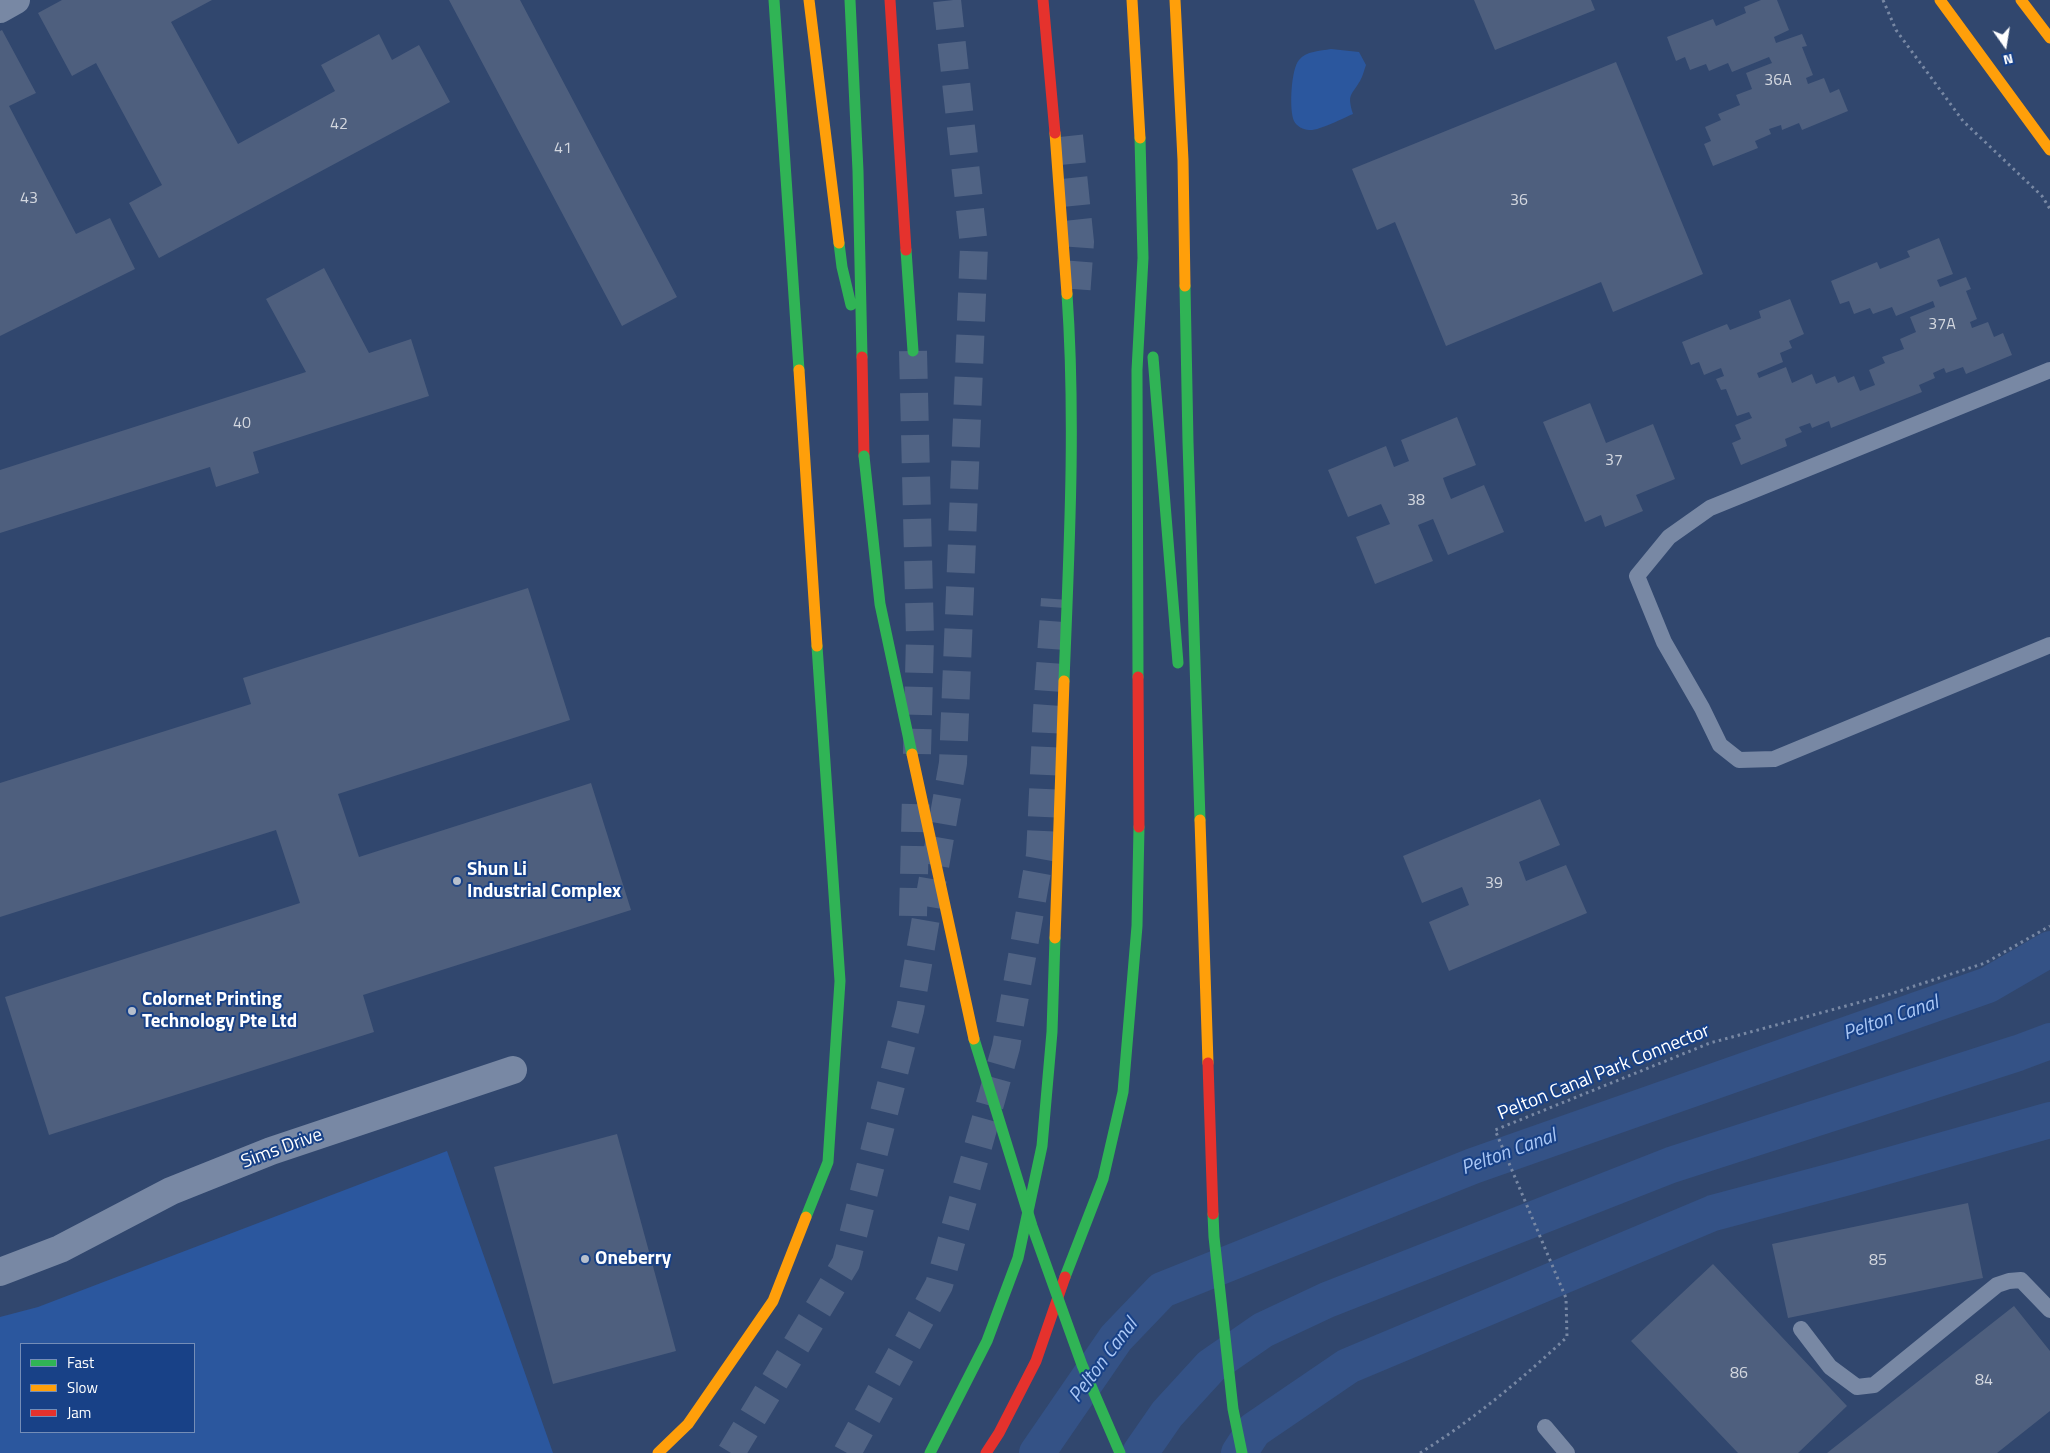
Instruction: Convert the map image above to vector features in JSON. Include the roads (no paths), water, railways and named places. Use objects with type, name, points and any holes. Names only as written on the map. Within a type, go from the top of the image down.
[{"type":"main road","points":[[658,1453],[688,1424],[773,1301],[828,1162],[840,981],[774,0]]},
{"type":"main road","points":[[809,0],[842,267],[862,355]]},
{"type":"main road","points":[[850,0],[856,86],[864,456],[880,604],[972,1034],[1032,1226],[1082,1365],[1120,1453]]},
{"type":"main road","points":[[890,0],[913,351]]},
{"type":"main road","points":[[930,1453],[987,1341],[1018,1258],[1042,1146],[1052,1032],[1071,489],[1070,341],[1059,175],[1043,0]]},
{"type":"main road","points":[[986,1453],[999,1433],[1036,1361],[1075,1250],[1103,1179],[1123,1092],[1137,926],[1139,808],[1137,370],[1143,258],[1139,97],[1132,0]]},
{"type":"main road","points":[[1175,0],[1182,160],[1188,452],[1214,1236],[1232,1409],[1242,1453]]},
{"type":"main road","points":[[1940,0],[2050,150]]},
{"type":"main road","points":[[2021,0],[2050,38]]},
{"type":"main road","points":[[1143,258],[1152,341],[1180,676]]},
{"type":"main road","points":[[1186,734],[1202,888]]},
{"type":"street","points":[[0,9],[16,0]]},
{"type":"street","name":"Sims Drive","points":[[0,1272],[60,1249],[171,1191],[272,1151],[514,1070]]},
{"type":"lane","points":[[2050,370],[1710,508],[1670,537],[1637,576],[1664,642],[1702,708],[1720,745],[1739,760],[1774,759],[2050,645]]},
{"type":"lane","points":[[1801,1329],[1830,1367],[1857,1387],[1874,1385],[1998,1285],[2009,1280],[2022,1280],[2050,1310]]},
{"type":"lane","points":[[1545,1427],[1567,1453]]},
{"type":"waterway","name":"Pelton Canal","points":[[1037,1453],[1116,1338],[1162,1290],[1473,1166],[1988,985],[2050,949]]},
{"type":"waterway","name":"Pelton Canal","points":[[1140,1453],[1167,1414],[1211,1366],[1263,1330],[1327,1300],[1671,1165],[2050,1041]]},
{"type":"waterway","name":"Pelton Canal","points":[[1239,1453],[1254,1430],[1348,1366],[1713,1213],[2050,1120]]},
{"type":"tunnel","points":[[731,1453],[846,1263],[910,1010],[953,763],[974,246],[947,0]]},
{"type":"tunnel","points":[[1069,136],[1080,242],[1076,297]]},
{"type":"tunnel","points":[[913,351],[920,637],[917,754]]},
{"type":"tunnel","points":[[847,1453],[939,1285],[1006,1047],[1040,855],[1055,599]]},
{"type":"tunnel","points":[[913,916],[916,794]]},
{"type":"place","name":"Shun Li Industrial Complex","points":[[457,881]]},
{"type":"place","name":"Colornet Printing Technology Pte Ltd","points":[[132,1011]]},
{"type":"place","name":"Oneberry","points":[[585,1259]]}]
